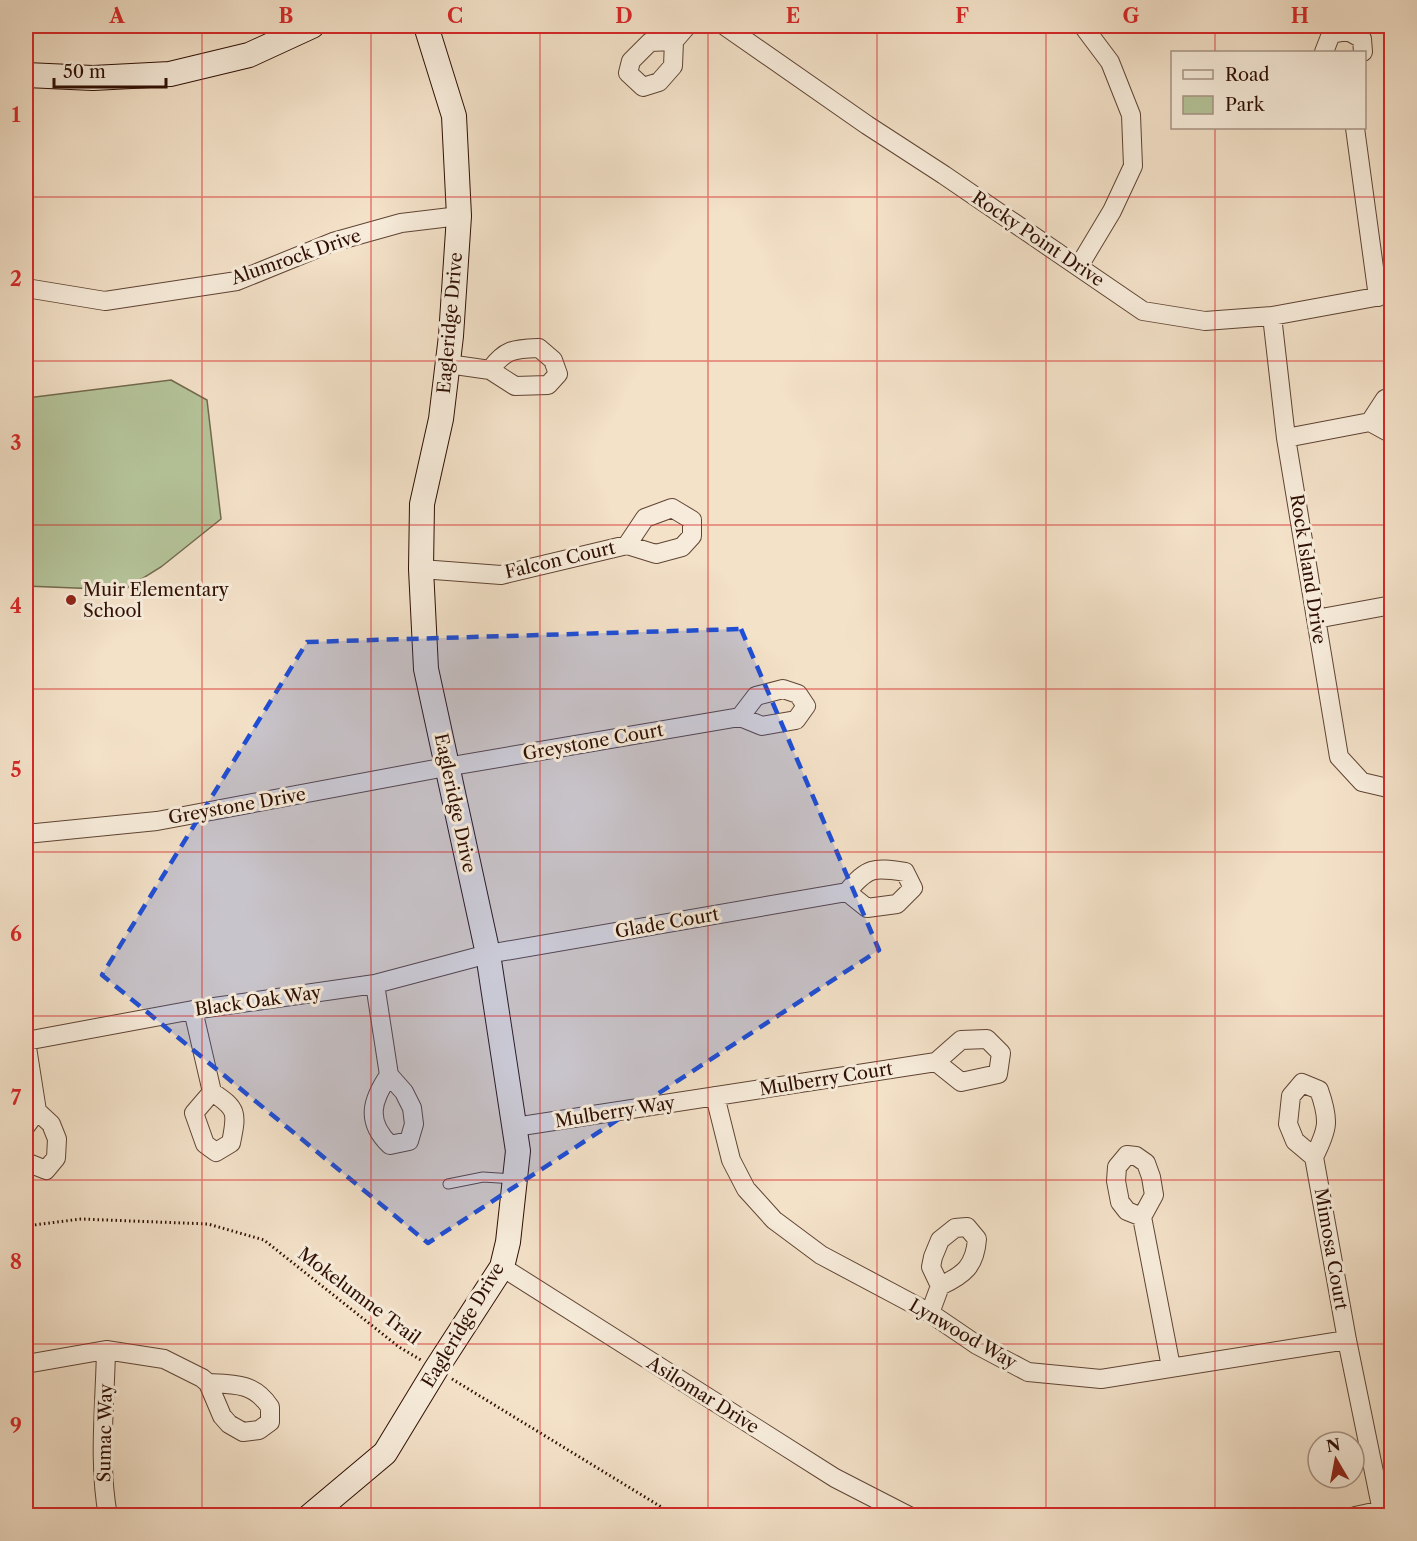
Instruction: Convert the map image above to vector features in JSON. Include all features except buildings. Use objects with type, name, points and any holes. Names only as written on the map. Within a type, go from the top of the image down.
[{"type":"street","points":[[26,75],[93,78],[170,74],[249,55],[312,26]]},
{"type":"street","name":"Eagleridge Drive","points":[[310,1515],[386,1453],[436,1369],[502,1267],[508,1242],[518,1151],[488,954],[426,669],[421,569],[422,504],[441,420],[448,364],[459,216],[454,117],[426,26]]},
{"type":"street","points":[[674,41],[687,26]]},
{"type":"street","name":"Rocky Point Drive","points":[[725,26],[867,125],[1143,311],[1205,321],[1272,316],[1385,296]]},
{"type":"street","points":[[1079,266],[1112,211],[1133,166],[1131,115],[1110,62],[1083,26]]},
{"type":"street","points":[[1324,51],[1331,34],[1348,31],[1362,39],[1363,51]]},
{"type":"street","points":[[1355,129],[1385,296]]},
{"type":"street","name":"Alumrock Drive","points":[[26,288],[105,301],[237,281],[333,242],[400,223],[459,216]]},
{"type":"street","name":"Rock Island Drive","points":[[1272,316],[1286,438],[1339,757],[1362,782],[1392,789]]},
{"type":"street","points":[[448,364],[490,370]]},
{"type":"street","points":[[1370,422],[1385,399],[1392,396]]},
{"type":"street","points":[[1286,438],[1370,422],[1392,434]]},
{"type":"street","name":"Falcon Court","points":[[421,569],[501,575],[627,545]]},
{"type":"street","points":[[1316,619],[1392,605]]},
{"type":"street","name":"Greystone Court","points":[[446,767],[740,717]]},
{"type":"street","name":"Greystone Drive","points":[[26,834],[157,821],[446,767]]},
{"type":"street","name":"Glade Court","points":[[488,954],[847,892]]},
{"type":"street","name":"Black Oak Way","points":[[26,1041],[193,1010],[375,984],[488,954]]},
{"type":"street","points":[[375,984],[389,1075]]},
{"type":"street","points":[[193,1010],[212,1092]]},
{"type":"street","points":[[26,1041],[37,1111],[51,1124],[57,1139],[56,1158],[46,1170],[26,1162]]},
{"type":"street","name":"Mulberry Court","points":[[715,1096],[936,1062]]},
{"type":"street","name":"Mulberry Way","points":[[515,1127],[715,1096]]},
{"type":"street","name":"Lynwood Way","points":[[715,1096],[731,1160],[746,1189],[774,1220],[822,1255],[930,1313],[977,1345],[1028,1372],[1101,1379],[1347,1340]]},
{"type":"street","points":[[26,1126],[37,1111]]},
{"type":"street","name":"Mimosa Court","points":[[1314,1157],[1347,1340],[1386,1511]]},
{"type":"street","points":[[1143,1217],[1171,1367]]},
{"type":"street","name":"Asilomar Drive","points":[[502,1267],[835,1479],[909,1515]]},
{"type":"street","points":[[930,1313],[940,1286]]},
{"type":"street","points":[[26,1364],[106,1350],[164,1359],[208,1383]]},
{"type":"street","name":"Sumac Way","points":[[106,1350],[104,1496],[108,1515]]},
{"type":"street","points":[[1355,1515],[1386,1511]]},
{"type":"lane","points":[[448,1184],[483,1178],[515,1179]]},
{"type":"path","name":"Mokelumne Trail","points":[[26,1226],[81,1220],[208,1224],[264,1240],[399,1347],[676,1515]]},
{"type":"highlighted area","points":[[741,629],[879,950],[428,1243],[102,975],[307,642]]},
{"type":"green space","name":"Muir Elementary School","points":[[171,380],[207,400],[221,519],[161,567],[124,590],[26,586],[26,397]]},
{"type":"place","name":"Muir Elementary School","points":[[71,600]]}]
